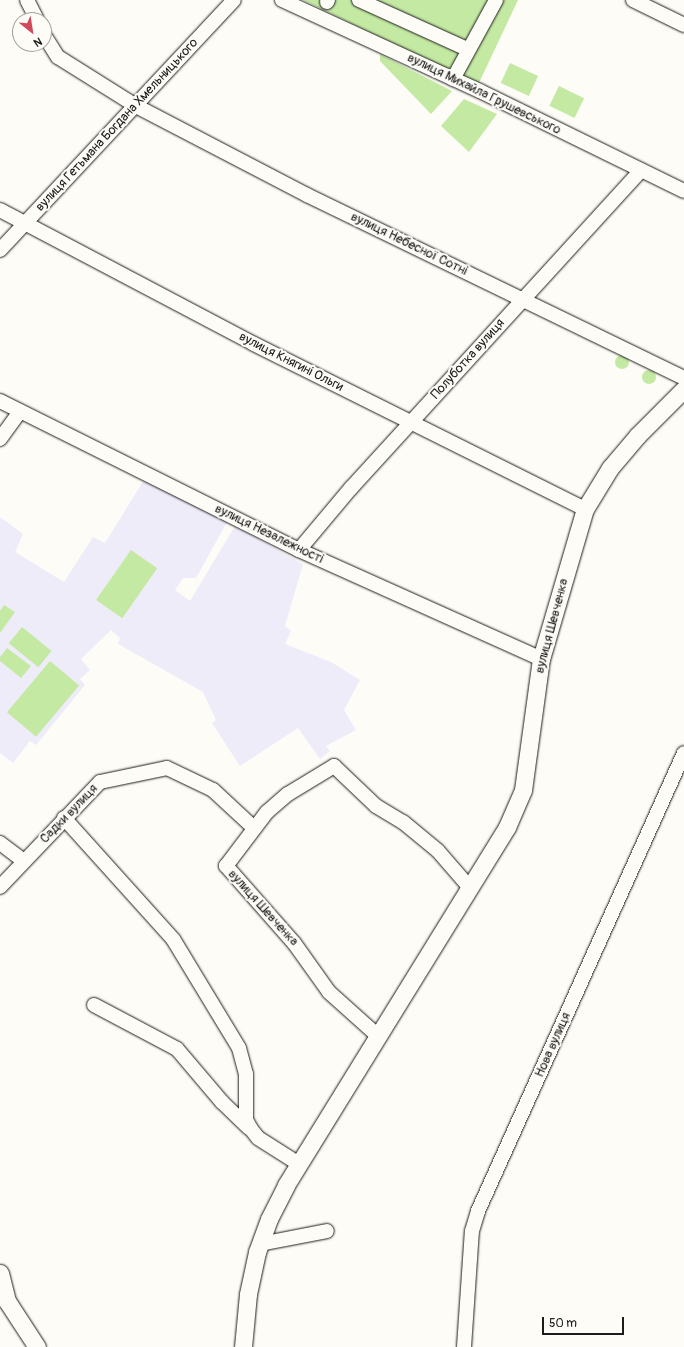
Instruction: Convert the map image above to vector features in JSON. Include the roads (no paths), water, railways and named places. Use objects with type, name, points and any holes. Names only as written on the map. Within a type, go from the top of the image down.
[{"type":"main road","name":"вулиця Шевченка","points":[[243,1347],[248,1294],[260,1244],[269,1219],[299,1164],[507,827],[523,790],[541,659],[585,509],[610,468],[638,435],[684,387]]},
{"type":"main road","points":[[0,1273],[7,1301],[37,1347]]},
{"type":"street","points":[[27,0],[33,12]]},
{"type":"street","name":"вулиця Гетьмана Богдана Хмельницького","points":[[133,105],[225,0]]},
{"type":"street","name":"вулиця Гетьмана Богдана Хмельницького","points":[[0,243],[23,221],[234,0]]},
{"type":"street","name":"вулиця Михайла Грушевського","points":[[282,0],[453,79],[684,191]]},
{"type":"street","points":[[359,0],[467,49]]},
{"type":"street","points":[[453,79],[467,49],[496,0]]},
{"type":"street","points":[[633,0],[684,25]]},
{"type":"street","name":"вулиця Небесної Сотні","points":[[52,48],[58,58],[133,105],[307,195],[523,299],[684,387]]},
{"type":"street","name":"Полуботка вулиця","points":[[299,550],[411,422],[641,170]]},
{"type":"street","name":"вулиця Княгині Ольги","points":[[0,210],[254,344],[585,509]]},
{"type":"street","name":"вулиця Гетьмана Богдана Хмельницького","points":[[0,250],[23,221]]},
{"type":"street","name":"вулиця Незалежності","points":[[0,401],[299,550],[541,659]]},
{"type":"street","points":[[0,439],[20,411]]},
{"type":"street","name":"Нова вулиця","points":[[464,1347],[472,1231],[478,1211],[684,753]]},
{"type":"street","name":"вулиця Шевченка","points":[[378,1036],[329,992],[294,943],[226,866],[254,828],[288,794],[334,766],[376,806],[403,822],[438,851],[470,888]]},
{"type":"street","name":"Садки вулиця","points":[[0,887],[64,818],[100,782],[168,768],[213,790],[254,828]]},
{"type":"street","points":[[64,818],[174,939],[239,1048],[246,1074],[246,1120],[258,1138],[299,1164]]},
{"type":"street","points":[[0,843],[24,861]]},
{"type":"street","points":[[94,1005],[177,1048],[222,1102],[251,1129]]},
{"type":"street","points":[[260,1244],[327,1231]]}]
